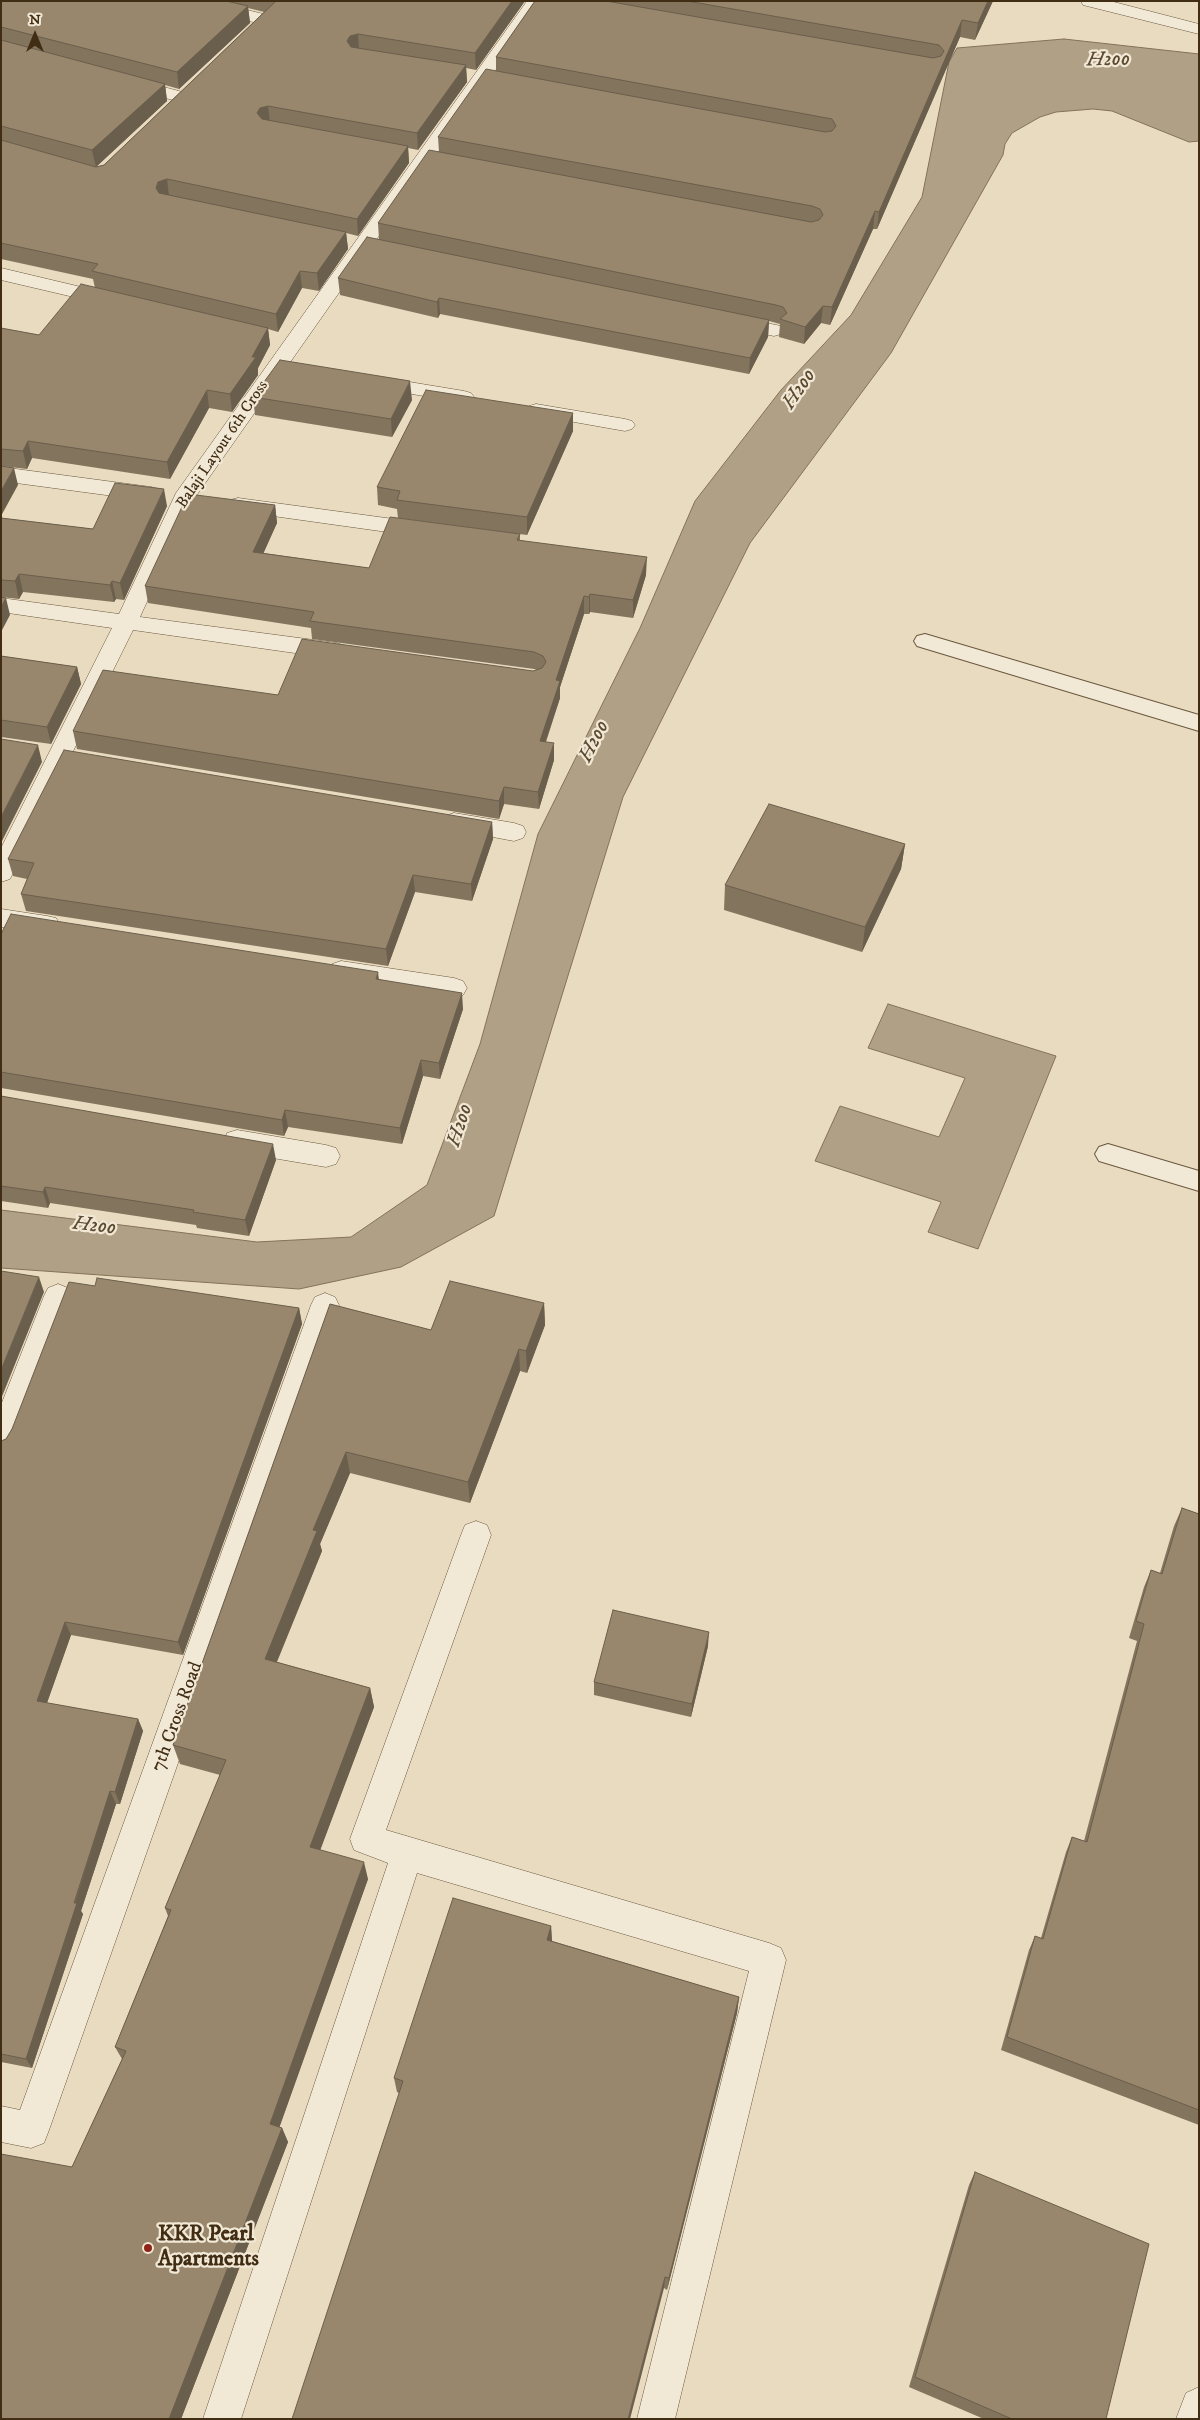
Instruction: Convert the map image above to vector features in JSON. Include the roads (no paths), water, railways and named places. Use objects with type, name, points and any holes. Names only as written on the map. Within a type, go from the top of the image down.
[{"type":"street","points":[[186,1],[266,20],[252,33]]},
{"type":"street","name":"Balaji Layout 6th Cross","points":[[1,873],[126,622],[200,500],[288,367],[284,341],[363,245],[536,1]]},
{"type":"street","points":[[1094,2],[1199,29]]},
{"type":"street","points":[[116,80],[184,98]]},
{"type":"street","points":[[170,111],[198,85]]},
{"type":"street","points":[[1,274],[133,305]]},
{"type":"street","points":[[717,319],[774,330]]},
{"type":"street","points":[[355,379],[480,400]]},
{"type":"street","points":[[519,407],[625,425]]},
{"type":"street","points":[[1,474],[446,533]]},
{"type":"street","points":[[1,605],[359,654]]},
{"type":"street","points":[[437,819],[514,832]]},
{"type":"street","points":[[1,918],[70,928]]},
{"type":"street","points":[[316,967],[454,988]]},
{"type":"street","points":[[215,1137],[326,1156]]},
{"type":"street","points":[[1,1443],[58,1296]]},
{"type":"street","name":"7th Cross Road","points":[[16,2127],[324,1305]]},
{"type":"street","points":[[476,1535],[366,1839],[407,1854],[770,1960],[656,2419]]},
{"type":"street","points":[[222,2419],[407,1854]]},
{"type":"street","points":[[1196,2419],[1199,2406]]},
{"type":"lane","points":[[925,641],[1199,723]]},
{"type":"lane","points":[[1108,1154],[1199,1181]]},
{"type":"water","name":"H200","points":[[1064,39],[1199,54],[1199,141],[1189,142],[1112,111],[1093,109],[1056,112],[1040,117],[1012,133],[1005,144],[1003,155],[891,353],[750,543],[623,797],[494,1216],[401,1267],[299,1289],[1,1268],[1,1210],[257,1242],[351,1237],[427,1185],[480,1044],[538,834],[640,628],[695,501],[781,390],[851,315],[922,197],[949,62],[957,48]]},
{"type":"water","points":[[888,1004],[1056,1056],[978,1249],[928,1232],[941,1202],[815,1161],[840,1106],[939,1137],[965,1078],[868,1048]]},
{"type":"place","name":"KKR Pearl Apartments","points":[[148,2248]]}]
